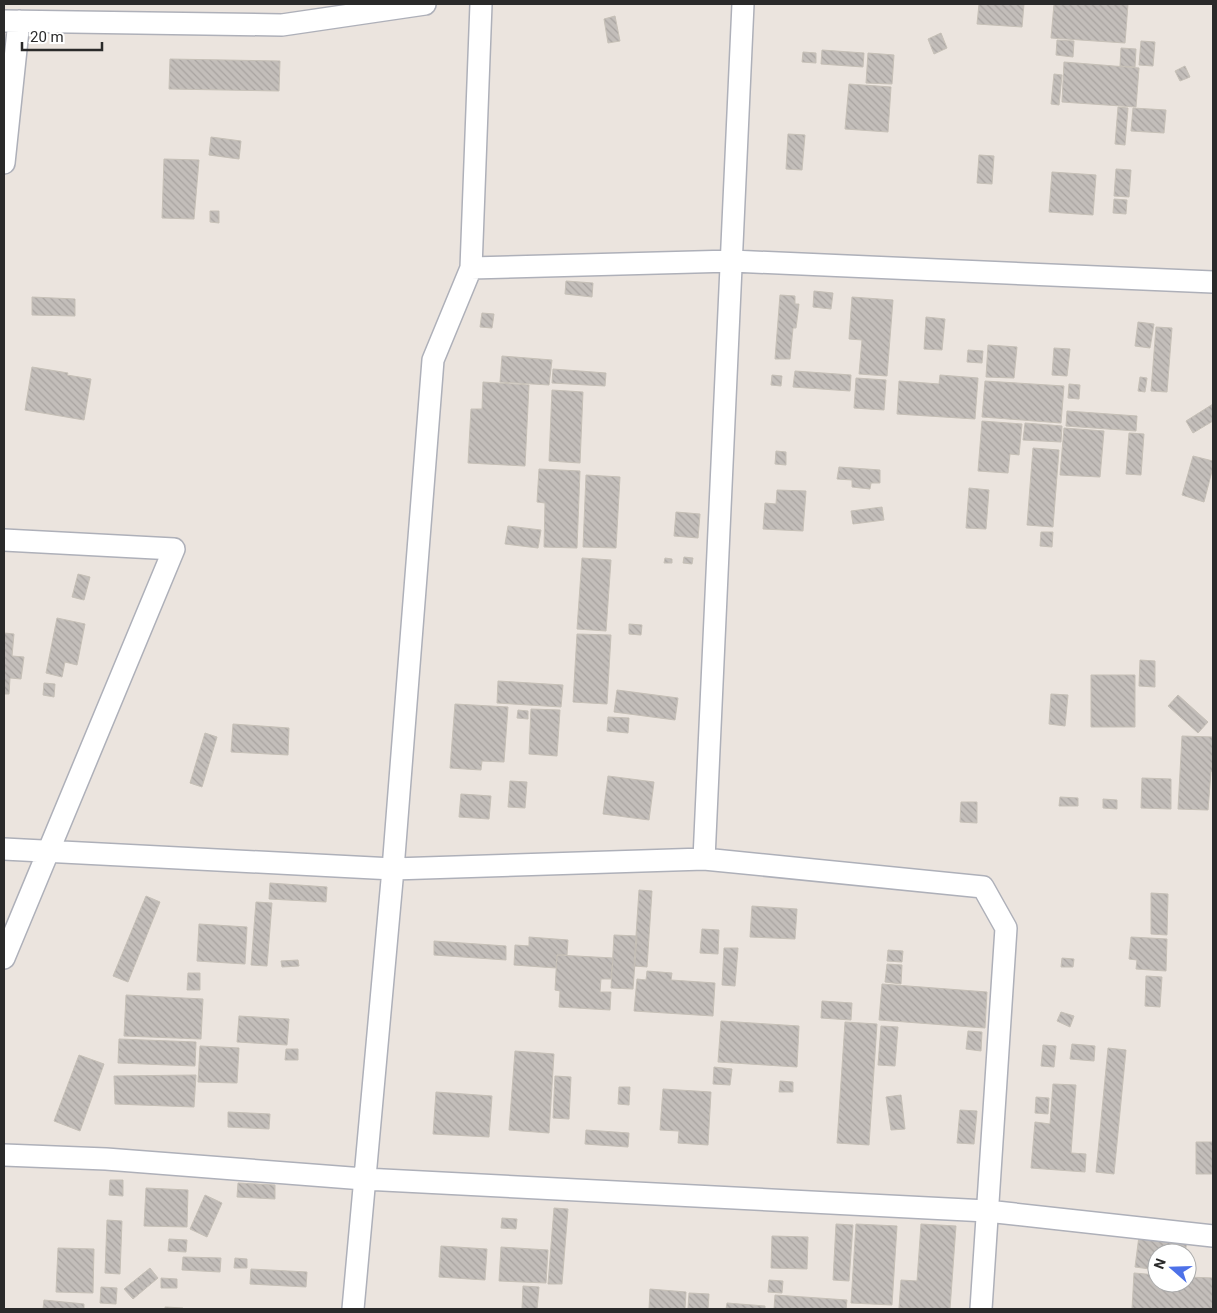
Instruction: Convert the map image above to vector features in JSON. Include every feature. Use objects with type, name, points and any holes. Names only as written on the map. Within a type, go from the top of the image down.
[{"type":"street","points":[[4,163],[11,21],[282,25],[425,4]]},
{"type":"street","points":[[353,1309],[393,868],[432,360],[471,268],[481,4]]},
{"type":"street","points":[[704,859],[743,4]]},
{"type":"street","points":[[471,268],[732,261],[1213,282]]},
{"type":"street","points":[[4,540],[174,549],[4,958]]},
{"type":"street","points":[[4,849],[393,868],[704,859],[983,887],[1006,928],[981,1309]]},
{"type":"street","points":[[4,1155],[106,1159],[364,1179],[987,1211],[1213,1236]]},
{"type":"building","points":[[979,4],[1024,4],[1022,27],[977,24]]},
{"type":"building","points":[[1054,4],[1128,4],[1125,43],[1051,38]]},
{"type":"building","points":[[615,16],[620,41],[608,43],[604,19]]},
{"type":"building","points":[[941,33],[947,48],[934,54],[928,39]]},
{"type":"building","points":[[1057,40],[1074,41],[1073,57],[1056,55]]},
{"type":"building","points":[[1141,41],[1155,42],[1153,66],[1139,65]]},
{"type":"building","points":[[1121,48],[1136,49],[1135,67],[1120,66]]},
{"type":"building","points":[[822,50],[864,53],[863,67],[821,64]]},
{"type":"building","points":[[803,52],[816,53],[816,63],[802,62]]},
{"type":"building","points":[[868,53],[894,55],[892,84],[866,83]]},
{"type":"building","points":[[170,59],[280,61],[279,91],[169,89]]},
{"type":"building","points":[[1064,62],[1139,68],[1136,107],[1062,102]]},
{"type":"building","points":[[1185,66],[1190,77],[1180,81],[1175,71]]},
{"type":"building","points":[[1054,74],[1062,75],[1059,105],[1051,104]]},
{"type":"building","points":[[849,84],[891,87],[888,132],[845,129]]},
{"type":"building","points":[[1118,107],[1128,108],[1125,145],[1115,144]]},
{"type":"building","points":[[1133,108],[1166,110],[1164,133],[1131,131]]},
{"type":"building","points":[[788,134],[805,135],[802,170],[786,169]]},
{"type":"building","points":[[211,137],[241,141],[239,159],[209,155]]},
{"type":"building","points":[[979,155],[994,156],[992,184],[977,183]]},
{"type":"building","points":[[164,159],[199,160],[194,219],[162,218]]},
{"type":"building","points":[[1116,169],[1131,170],[1129,197],[1114,196]]},
{"type":"building","points":[[1052,172],[1096,175],[1093,215],[1049,212]]},
{"type":"building","points":[[1114,199],[1127,200],[1126,214],[1113,213]]},
{"type":"building","points":[[210,211],[219,211],[219,223],[210,222]]},
{"type":"building","points":[[566,281],[593,283],[592,297],[565,294]]},
{"type":"building","points":[[814,291],[833,293],[831,309],[813,307]]},
{"type":"building","points":[[780,295],[795,296],[795,304],[799,304],[796,328],[793,328],[790,359],[775,359]]},
{"type":"building","points":[[32,297],[75,299],[75,316],[32,315]]},
{"type":"building","points":[[852,297],[893,300],[887,376],[859,374],[862,340],[849,339]]},
{"type":"building","points":[[482,313],[494,314],[492,328],[480,327]]},
{"type":"building","points":[[926,317],[945,319],[942,350],[924,349]]},
{"type":"building","points":[[1138,322],[1154,324],[1150,348],[1135,346]]},
{"type":"building","points":[[1156,327],[1172,328],[1167,392],[1151,391]]},
{"type":"building","points":[[988,345],[1017,347],[1014,378],[986,377]]},
{"type":"building","points":[[1054,348],[1070,349],[1067,376],[1052,375]]},
{"type":"building","points":[[968,350],[983,351],[982,363],[967,362]]},
{"type":"building","points":[[502,356],[552,360],[549,385],[500,382]]},
{"type":"building","points":[[32,367],[91,379],[84,420],[25,410]]},
{"type":"building","points":[[553,369],[606,373],[605,386],[552,383]]},
{"type":"building","points":[[795,371],[851,375],[850,391],[793,387]]},
{"type":"building","points":[[772,375],[782,376],[781,386],[771,385]]},
{"type":"building","points":[[940,375],[978,378],[975,419],[897,414],[899,381],[939,384]]},
{"type":"building","points":[[1140,377],[1147,378],[1145,392],[1138,391]]},
{"type":"building","points":[[856,378],[886,380],[884,410],[854,408]]},
{"type":"building","points":[[985,381],[1064,386],[1061,423],[982,417]]},
{"type":"building","points":[[483,382],[529,385],[525,466],[468,463],[471,409],[482,409]]},
{"type":"building","points":[[1069,384],[1080,385],[1079,399],[1068,398]]},
{"type":"building","points":[[552,390],[583,392],[580,463],[549,461]]},
{"type":"building","points":[[1213,404],[1213,421],[1193,433],[1186,421]]},
{"type":"building","points":[[1067,411],[1137,416],[1136,431],[1066,426]]},
{"type":"building","points":[[982,421],[1022,424],[1019,455],[1010,454],[1008,473],[978,471]]},
{"type":"building","points":[[1025,423],[1062,426],[1061,442],[1023,440]]},
{"type":"building","points":[[1064,428],[1104,431],[1100,477],[1060,475]]},
{"type":"building","points":[[1129,433],[1144,434],[1141,475],[1126,474]]},
{"type":"building","points":[[1033,448],[1059,450],[1053,527],[1027,525]]},
{"type":"building","points":[[776,451],[786,452],[786,465],[775,464]]},
{"type":"building","points":[[1193,456],[1213,461],[1204,502],[1182,495]]},
{"type":"building","points":[[839,467],[880,470],[880,483],[871,483],[870,489],[852,487],[852,480],[837,479]]},
{"type":"building","points":[[539,469],[580,471],[577,548],[544,547],[545,503],[537,502]]},
{"type":"building","points":[[586,475],[620,477],[616,548],[583,547]]},
{"type":"building","points":[[969,488],[989,490],[986,529],[966,528]]},
{"type":"building","points":[[777,490],[806,491],[803,531],[763,529],[765,503],[776,504]]},
{"type":"building","points":[[882,507],[884,520],[853,524],[851,511]]},
{"type":"building","points":[[676,512],[700,514],[698,538],[674,536]]},
{"type":"building","points":[[508,526],[541,530],[538,548],[505,544]]},
{"type":"building","points":[[1041,532],[1053,532],[1052,547],[1040,546]]},
{"type":"building","points":[[684,557],[693,558],[692,564],[683,563]]},
{"type":"building","points":[[582,558],[611,560],[606,631],[577,629]]},
{"type":"building","points":[[665,558],[672,559],[672,563],[664,563]]},
{"type":"building","points":[[78,574],[90,577],[84,600],[72,597]]},
{"type":"building","points":[[57,618],[85,624],[77,665],[65,662],[62,677],[46,673]]},
{"type":"building","points":[[629,624],[642,625],[641,635],[629,634]]},
{"type":"building","points":[[4,633],[14,634],[12,656],[24,657],[21,679],[10,678],[9,694],[4,694]]},
{"type":"building","points":[[577,634],[611,635],[607,704],[573,702]]},
{"type":"building","points":[[1140,660],[1155,661],[1155,687],[1139,686]]},
{"type":"building","points":[[1091,675],[1135,675],[1135,727],[1091,727]]},
{"type":"building","points":[[498,681],[563,685],[561,707],[497,703]]},
{"type":"building","points":[[44,683],[55,684],[54,697],[43,695]]},
{"type":"building","points":[[617,690],[678,698],[675,720],[614,712]]},
{"type":"building","points":[[1051,694],[1068,695],[1065,726],[1049,724]]},
{"type":"building","points":[[1178,695],[1208,722],[1198,733],[1168,706]]},
{"type":"building","points":[[455,704],[508,707],[504,762],[482,761],[481,770],[450,768]]},
{"type":"building","points":[[531,709],[560,710],[557,756],[529,754]]},
{"type":"building","points":[[518,710],[528,711],[528,719],[517,718]]},
{"type":"building","points":[[608,717],[629,718],[628,733],[607,731]]},
{"type":"building","points":[[233,724],[289,728],[288,755],[231,752]]},
{"type":"building","points":[[205,733],[217,737],[202,787],[190,783]]},
{"type":"building","points":[[1182,736],[1213,737],[1213,772],[1211,771],[1208,810],[1178,809]]},
{"type":"building","points":[[608,776],[654,782],[649,820],[603,814]]},
{"type":"building","points":[[1142,778],[1171,779],[1171,809],[1141,808]]},
{"type":"building","points":[[510,781],[527,782],[525,808],[508,807]]},
{"type":"building","points":[[461,794],[491,796],[489,819],[459,817]]},
{"type":"building","points":[[1060,797],[1078,798],[1078,806],[1059,806]]},
{"type":"building","points":[[1103,799],[1117,800],[1117,809],[1103,808]]},
{"type":"building","points":[[961,802],[977,802],[977,823],[960,822]]},
{"type":"building","points":[[270,883],[327,887],[326,902],[269,899]]},
{"type":"building","points":[[639,890],[652,891],[647,967],[634,966]]},
{"type":"building","points":[[1151,893],[1168,894],[1167,935],[1151,934]]},
{"type":"building","points":[[146,896],[160,902],[128,982],[113,976]]},
{"type":"building","points":[[256,902],[272,903],[267,966],[251,965]]},
{"type":"building","points":[[752,906],[797,909],[795,939],[750,937]]},
{"type":"building","points":[[199,924],[247,927],[245,964],[197,961]]},
{"type":"building","points":[[702,929],[719,930],[718,954],[700,953]]},
{"type":"building","points":[[614,935],[637,936],[633,989],[611,988]]},
{"type":"building","points":[[529,937],[568,940],[567,955],[557,955],[556,968],[514,965],[515,945],[529,946]]},
{"type":"building","points":[[1131,937],[1167,939],[1166,971],[1136,969],[1137,960],[1129,959]]},
{"type":"building","points":[[434,941],[506,946],[506,960],[434,955]]},
{"type":"building","points":[[724,948],[738,948],[735,986],[722,985]]},
{"type":"building","points":[[888,950],[903,951],[902,962],[887,961]]},
{"type":"building","points":[[557,955],[613,958],[611,979],[601,979],[600,992],[611,992],[610,1010],[559,1007],[560,991],[555,990]]},
{"type":"building","points":[[1062,958],[1074,959],[1073,967],[1061,967]]},
{"type":"building","points":[[298,960],[299,966],[282,967],[281,961]]},
{"type":"building","points":[[887,964],[902,965],[901,984],[885,982]]},
{"type":"building","points":[[647,971],[672,973],[671,980],[715,983],[713,1016],[634,1011],[637,979],[646,980]]},
{"type":"building","points":[[188,973],[200,973],[200,990],[187,990]]},
{"type":"building","points":[[1146,976],[1162,977],[1160,1007],[1145,1006]]},
{"type":"building","points":[[882,984],[987,992],[985,1028],[879,1020]]},
{"type":"building","points":[[126,995],[203,999],[201,1039],[124,1036]]},
{"type":"building","points":[[822,1001],[852,1003],[851,1020],[821,1018]]},
{"type":"building","points":[[1061,1012],[1074,1016],[1070,1027],[1057,1021]]},
{"type":"building","points":[[239,1016],[289,1019],[287,1045],[237,1042]]},
{"type":"building","points":[[721,1021],[799,1026],[797,1067],[718,1062]]},
{"type":"building","points":[[845,1022],[877,1024],[869,1145],[837,1143]]},
{"type":"building","points":[[881,1026],[898,1027],[895,1066],[878,1065]]},
{"type":"building","points":[[968,1031],[982,1032],[981,1051],[966,1049]]},
{"type":"building","points":[[119,1039],[196,1042],[195,1066],[118,1063]]},
{"type":"building","points":[[1072,1044],[1095,1046],[1094,1061],[1070,1059]]},
{"type":"building","points":[[1043,1045],[1056,1046],[1054,1067],[1041,1066]]},
{"type":"building","points":[[200,1046],[239,1048],[237,1083],[198,1082]]},
{"type":"building","points":[[1108,1048],[1126,1050],[1114,1174],[1096,1172]]},
{"type":"building","points":[[286,1049],[298,1049],[298,1060],[285,1060]]},
{"type":"building","points":[[515,1051],[554,1054],[549,1133],[509,1130]]},
{"type":"building","points":[[79,1055],[104,1064],[80,1131],[54,1121]]},
{"type":"building","points":[[714,1067],[732,1069],[730,1085],[713,1084]]},
{"type":"building","points":[[196,1075],[194,1107],[115,1104],[114,1076]]},
{"type":"building","points":[[555,1076],[571,1077],[569,1119],[553,1118]]},
{"type":"building","points":[[780,1081],[793,1082],[793,1092],[779,1092]]},
{"type":"building","points":[[1053,1084],[1076,1085],[1071,1153],[1086,1154],[1085,1172],[1031,1168],[1035,1122],[1050,1124]]},
{"type":"building","points":[[619,1087],[630,1087],[629,1105],[618,1104]]},
{"type":"building","points":[[663,1089],[711,1092],[708,1145],[678,1143],[679,1131],[660,1130]]},
{"type":"building","points":[[436,1092],[492,1096],[489,1137],[433,1134]]},
{"type":"building","points":[[901,1095],[905,1129],[891,1130],[886,1097]]},
{"type":"building","points":[[1036,1097],[1049,1098],[1048,1114],[1035,1113]]},
{"type":"building","points":[[960,1110],[977,1111],[974,1144],[957,1143]]},
{"type":"building","points":[[228,1112],[270,1114],[269,1129],[228,1127]]},
{"type":"building","points":[[586,1130],[629,1133],[628,1147],[585,1144]]},
{"type":"building","points":[[1196,1142],[1213,1142],[1212,1174],[1196,1174]]},
{"type":"building","points":[[110,1180],[123,1180],[123,1196],[109,1195]]},
{"type":"building","points":[[238,1183],[275,1185],[275,1199],[237,1197]]},
{"type":"building","points":[[146,1188],[188,1190],[187,1227],[144,1226]]},
{"type":"building","points":[[205,1195],[222,1203],[207,1237],[190,1229]]},
{"type":"building","points":[[554,1208],[568,1209],[562,1284],[548,1284]]},
{"type":"building","points":[[502,1218],[517,1219],[516,1229],[501,1228]]},
{"type":"building","points":[[107,1220],[122,1221],[120,1274],[105,1273]]},
{"type":"building","points":[[836,1224],[853,1225],[849,1281],[833,1280]]},
{"type":"building","points":[[856,1224],[897,1226],[892,1305],[851,1303]]},
{"type":"building","points":[[921,1224],[956,1226],[950,1309],[899,1308],[901,1280],[917,1281]]},
{"type":"building","points":[[772,1236],[808,1237],[807,1269],[771,1268]]},
{"type":"building","points":[[1139,1236],[1187,1241],[1187,1243],[1147,1243],[1147,1269],[1135,1267]]},
{"type":"building","points":[[169,1239],[187,1240],[186,1252],[168,1251]]},
{"type":"building","points":[[441,1246],[487,1249],[485,1280],[439,1277]]},
{"type":"building","points":[[501,1247],[548,1250],[546,1283],[499,1281]]},
{"type":"building","points":[[58,1248],[94,1249],[93,1293],[56,1292]]},
{"type":"building","points":[[183,1257],[221,1258],[220,1272],[182,1270]]},
{"type":"building","points":[[235,1258],[247,1259],[247,1268],[234,1268]]},
{"type":"building","points":[[150,1268],[158,1278],[133,1299],[124,1289]]},
{"type":"building","points":[[251,1269],[307,1272],[306,1287],[250,1284]]},
{"type":"building","points":[[1134,1273],[1147,1274],[1147,1293],[1197,1293],[1197,1277],[1213,1278],[1213,1309],[1132,1309]]},
{"type":"building","points":[[161,1278],[177,1279],[177,1288],[161,1288]]},
{"type":"building","points":[[769,1280],[783,1281],[782,1293],[768,1292]]},
{"type":"building","points":[[523,1286],[539,1287],[537,1309],[522,1309]]},
{"type":"building","points":[[101,1287],[117,1288],[116,1304],[100,1303]]},
{"type":"building","points":[[650,1289],[686,1292],[685,1309],[649,1309]]},
{"type":"building","points":[[689,1293],[709,1294],[708,1309],[688,1309]]},
{"type":"building","points":[[775,1295],[847,1300],[846,1309],[774,1309]]},
{"type":"building","points":[[44,1300],[84,1304],[84,1309],[43,1309]]},
{"type":"building","points":[[727,1303],[765,1306],[765,1309],[726,1309]]},
{"type":"building","points":[[165,1307],[183,1308],[183,1309],[165,1309]]}]
